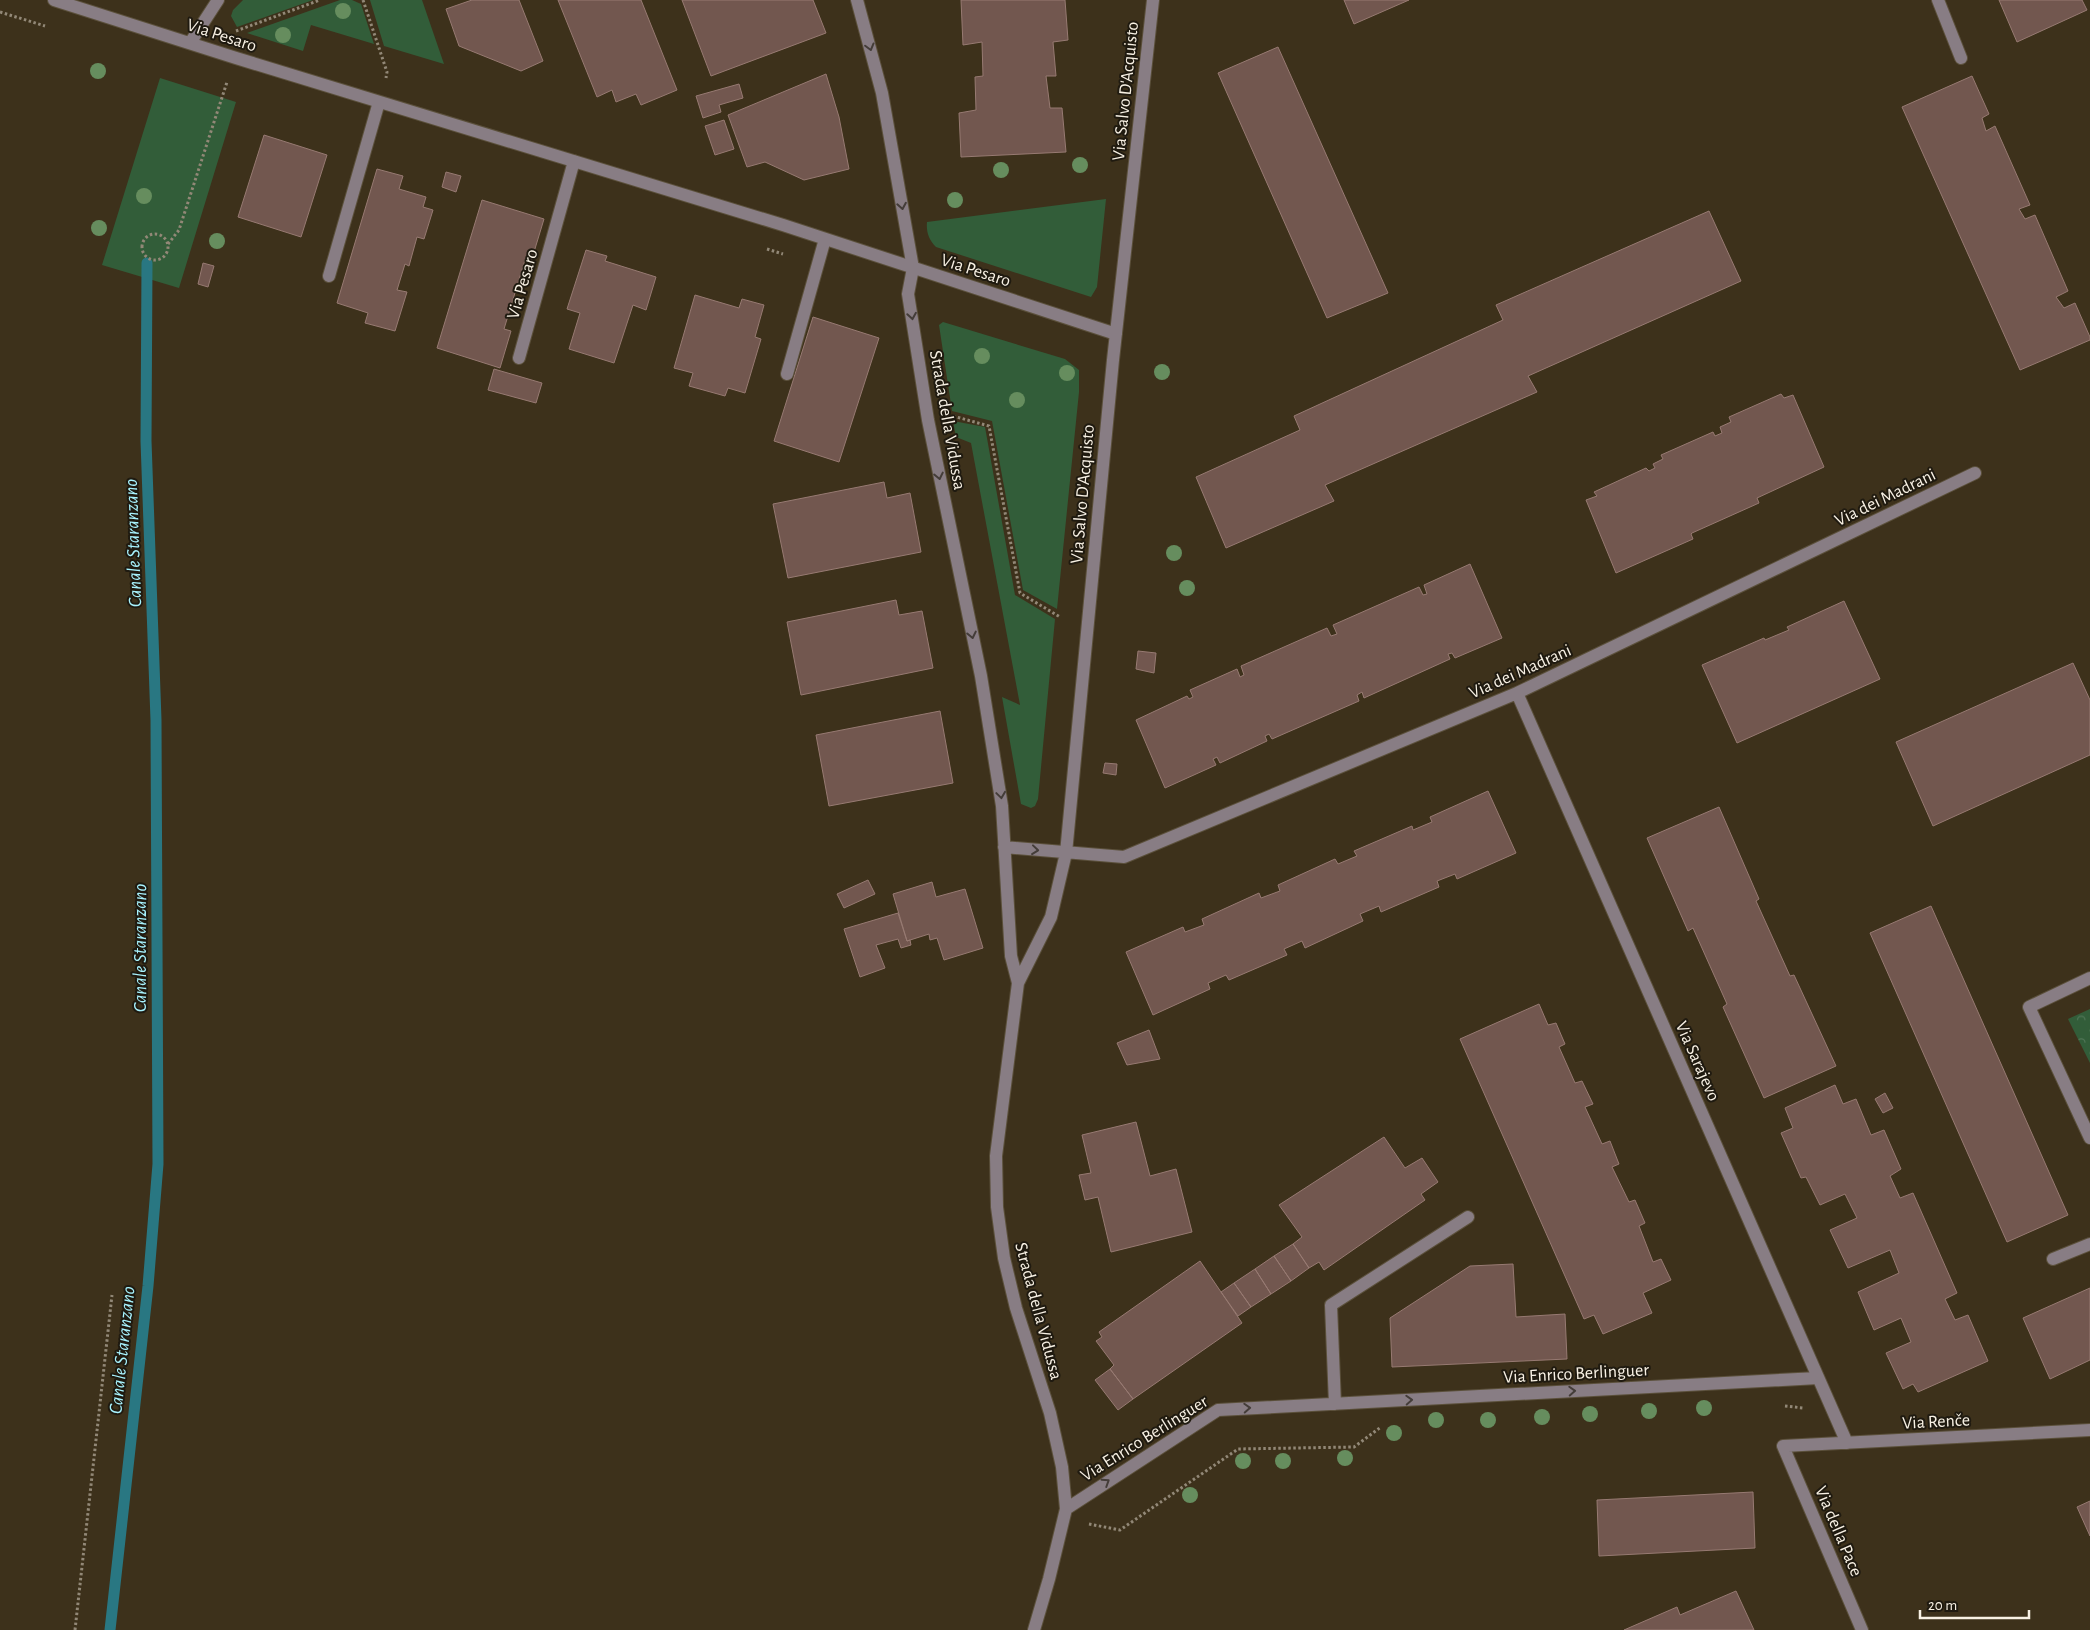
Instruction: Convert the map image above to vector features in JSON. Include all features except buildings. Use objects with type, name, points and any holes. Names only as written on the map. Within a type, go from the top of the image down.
[{"type":"street","name":"Via Pesaro","points":[[54,0],[236,58],[825,239],[1116,334]]},
{"type":"street","points":[[190,43],[218,0]]},
{"type":"street","name":"Strada della Vidussa","points":[[857,0],[882,93],[912,268],[908,294],[928,420],[981,676],[1002,806],[1010,956],[1018,983],[996,1156],[997,1207],[1004,1258],[1016,1308],[1050,1413],[1062,1467],[1064,1514],[1049,1579],[1034,1630]]},
{"type":"street","name":"Via Salvo D'Acquisto","points":[[1018,983],[1051,917],[1066,854],[1116,334],[1153,0]]},
{"type":"street","points":[[1938,0],[1961,58]]},
{"type":"street","points":[[329,276],[379,102]]},
{"type":"street","name":"Via Pesaro","points":[[518,358],[574,162]]},
{"type":"street","points":[[787,374],[825,239]]},
{"type":"street","name":"Via dei Madrani","points":[[1066,854],[1124,857],[1517,693],[1975,473]]},
{"type":"street","name":"Via Sarajevo","points":[[1517,693],[1847,1443]]},
{"type":"street","points":[[1004,847],[1066,854]]},
{"type":"street","points":[[2090,978],[2029,1007],[2090,1138]]},
{"type":"street","points":[[1334,1404],[1331,1305],[1468,1217]]},
{"type":"street","points":[[2053,1259],[2090,1244]]},
{"type":"street","name":"Via Enrico Berlinguer","points":[[1064,1514],[1218,1410],[1818,1378]]},
{"type":"street","name":"Via Renče","points":[[1783,1446],[2090,1430]]},
{"type":"street","name":"Via della Pace","points":[[1783,1446],[1862,1630]]},
{"type":"path","points":[[231,33],[320,0]]},
{"type":"path","points":[[363,0],[387,72],[379,102]]},
{"type":"path","points":[[168,244],[166,239],[158,234],[150,235],[143,241],[142,250],[146,257],[159,260],[166,256],[169,248],[168,244],[179,230],[236,58]]},
{"type":"path","points":[[928,420],[954,416],[989,426],[1020,593],[1060,617]]},
{"type":"path","points":[[74,1630],[112,1295]]},
{"type":"path","points":[[1781,1403],[1788,1408],[1814,1408],[1834,1413]]},
{"type":"path","points":[[1064,1514],[1120,1530],[1238,1450],[1354,1447],[1384,1426]]},
{"type":"green space","points":[[243,0],[313,0],[237,27],[231,16],[233,10]]},
{"type":"green space","points":[[340,0],[352,0],[361,4],[374,44],[311,25],[303,51],[247,33]]},
{"type":"green space","points":[[370,0],[422,0],[444,64],[384,46]]},
{"type":"green space","points":[[160,78],[236,102],[179,288],[102,265]]},
{"type":"green space","points":[[1106,199],[1097,287],[1091,297],[936,247],[930,239],[928,232],[927,222]]},
{"type":"green space","points":[[943,322],[1065,359],[1079,370],[1079,392],[1057,609],[1023,590],[992,421],[952,411],[939,325]]},
{"type":"green space","points":[[953,421],[985,427],[1015,595],[1055,619],[1038,799],[1035,806],[1031,808],[1021,804],[1002,697],[1020,705],[971,443],[956,437]]},
{"type":"green space","points":[[2090,1009],[2090,1063],[2068,1019]]},
{"type":"waterway","name":"Canale Staranzano","points":[[110,1630],[148,1286],[158,1164],[156,720],[146,441],[147,263]]}]
